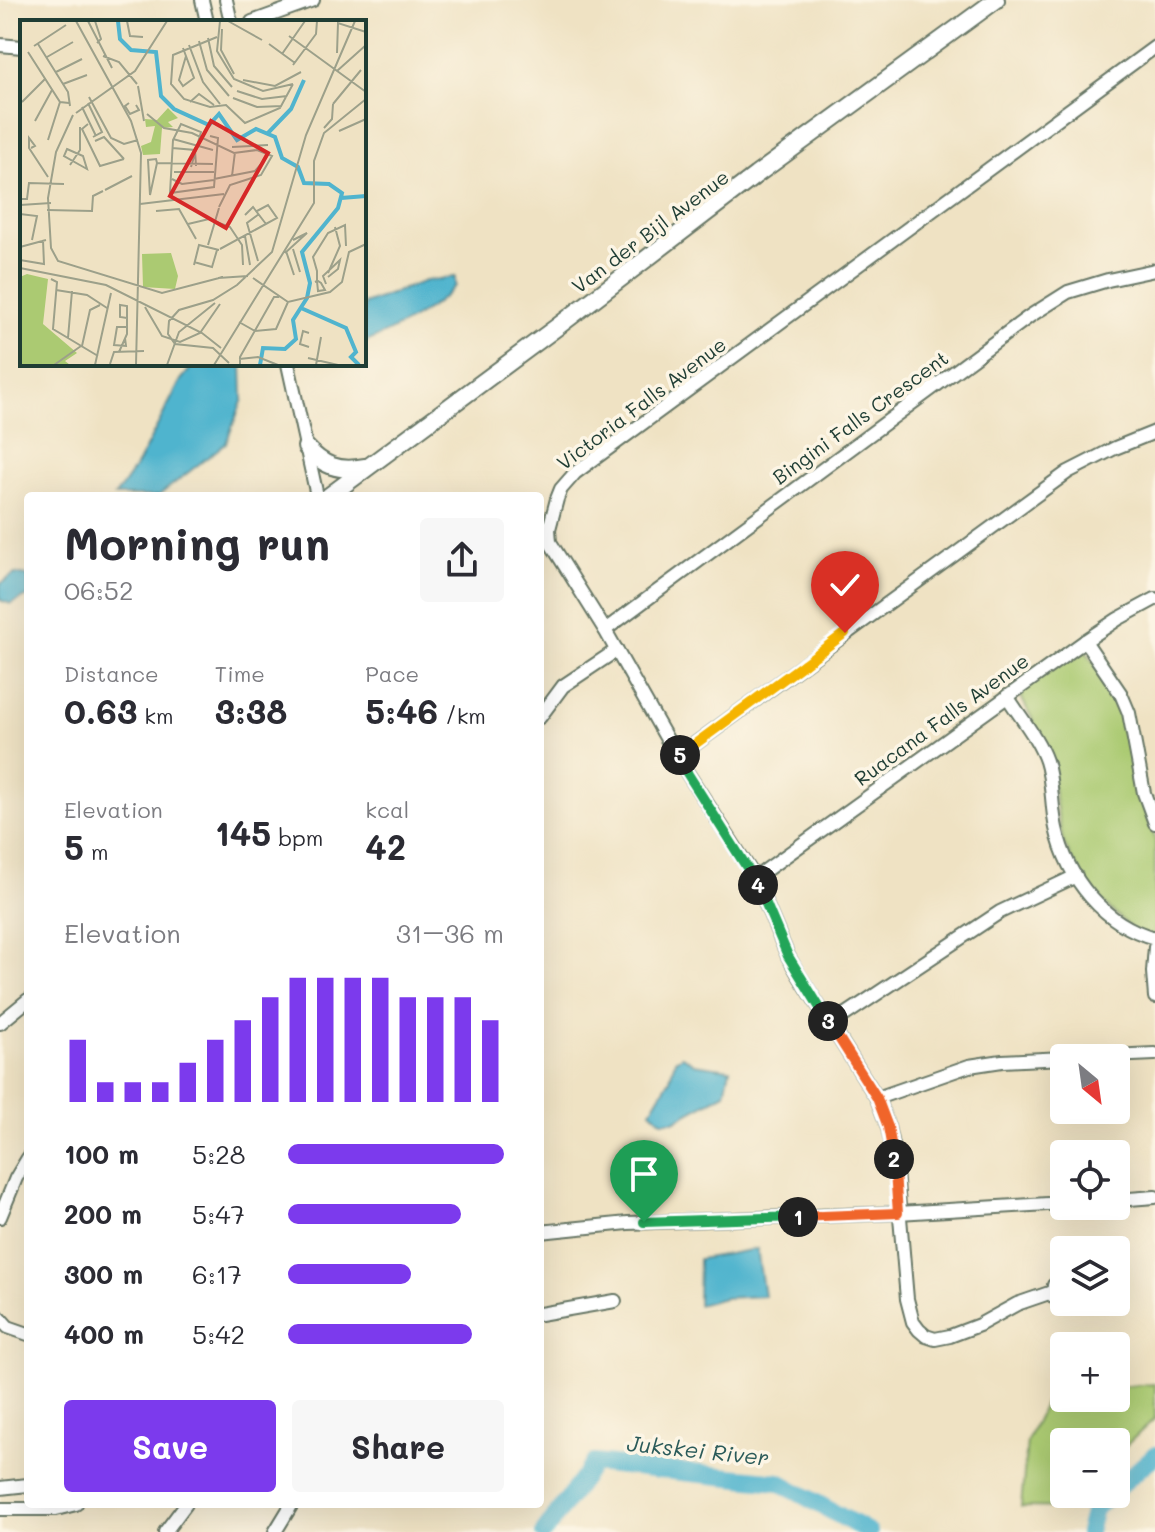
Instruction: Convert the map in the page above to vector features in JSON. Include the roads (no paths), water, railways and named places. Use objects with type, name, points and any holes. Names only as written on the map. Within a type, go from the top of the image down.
[{"type":"street","points":[[202,0],[207,20]]},
{"type":"street","points":[[226,0],[231,20]]},
{"type":"street","points":[[258,20],[313,0]]},
{"type":"street","name":"Van der Bijl Avenue","points":[[334,492],[756,175],[996,0]]},
{"type":"street","points":[[0,45],[20,47]]},
{"type":"street","name":"Victoria Falls Avenue","points":[[1050,1293],[1017,1304],[964,1332],[935,1339],[926,1336],[913,1322],[909,1311],[898,1213],[895,1159],[877,1098],[788,956],[755,878],[677,757],[617,650],[550,542],[549,529],[557,499],[568,479],[1155,47]]},
{"type":"street","name":"Bingini Falls Crescent","points":[[605,630],[1030,316],[1068,292],[1155,270]]},
{"type":"street","points":[[292,368],[316,492]]},
{"type":"street","points":[[677,757],[1068,472],[1155,432]]},
{"type":"street","points":[[306,447],[318,460],[336,468],[367,466]]},
{"type":"street","name":"Ruacana Falls Avenue","points":[[755,878],[1085,641],[1155,599]]},
{"type":"street","points":[[1085,641],[1121,694],[1129,713],[1139,771],[1152,805],[1155,823]]},
{"type":"street","points":[[544,712],[563,686],[617,650]]},
{"type":"street","points":[[1007,696],[1046,761],[1057,832],[1076,876],[1111,917],[1133,932],[1155,938]]},
{"type":"street","points":[[830,1025],[1000,912],[1076,876]]},
{"type":"street","points":[[1155,947],[1155,997]]},
{"type":"street","points":[[0,1023],[24,1003]]},
{"type":"street","points":[[1130,1055],[1155,1054]]},
{"type":"street","points":[[877,1098],[969,1066],[1050,1059]]},
{"type":"street","points":[[0,1217],[24,1165]]},
{"type":"street","points":[[1130,1199],[1155,1197]]},
{"type":"street","points":[[544,1232],[628,1223],[1050,1204]]},
{"type":"street","points":[[544,1313],[615,1301]]},
{"type":"street","points":[[0,1318],[8,1327],[24,1334]]},
{"type":"street","points":[[0,1488],[24,1485],[20,1509]]},
{"type":"street","points":[[0,1509],[60,1508]]},
{"type":"street","points":[[165,1532],[183,1508]]},
{"type":"street","points":[[275,1532],[290,1508]]},
{"type":"water","points":[[455,277],[455,286],[424,312],[366,342],[366,303],[425,281]]},
{"type":"water","points":[[192,366],[242,366],[243,399],[226,443],[163,492],[118,492],[138,463],[181,380]]},
{"type":"water","points":[[15,574],[24,575],[24,598],[11,604],[0,600],[0,584]]},
{"type":"water","points":[[682,1056],[694,1064],[730,1069],[725,1093],[674,1121],[662,1121],[651,1111],[670,1079],[675,1060]]},
{"type":"water","points":[[757,1249],[764,1296],[724,1298],[698,1305],[699,1259]]},
{"type":"waterway","name":"Jukskei River","points":[[1130,1477],[1155,1455]]},
{"type":"waterway","name":"Jukskei River","points":[[544,1532],[594,1463],[779,1482],[869,1532]]},
{"type":"waterway","name":"Jukskei River","points":[[1088,1532],[1095,1508]]}]
